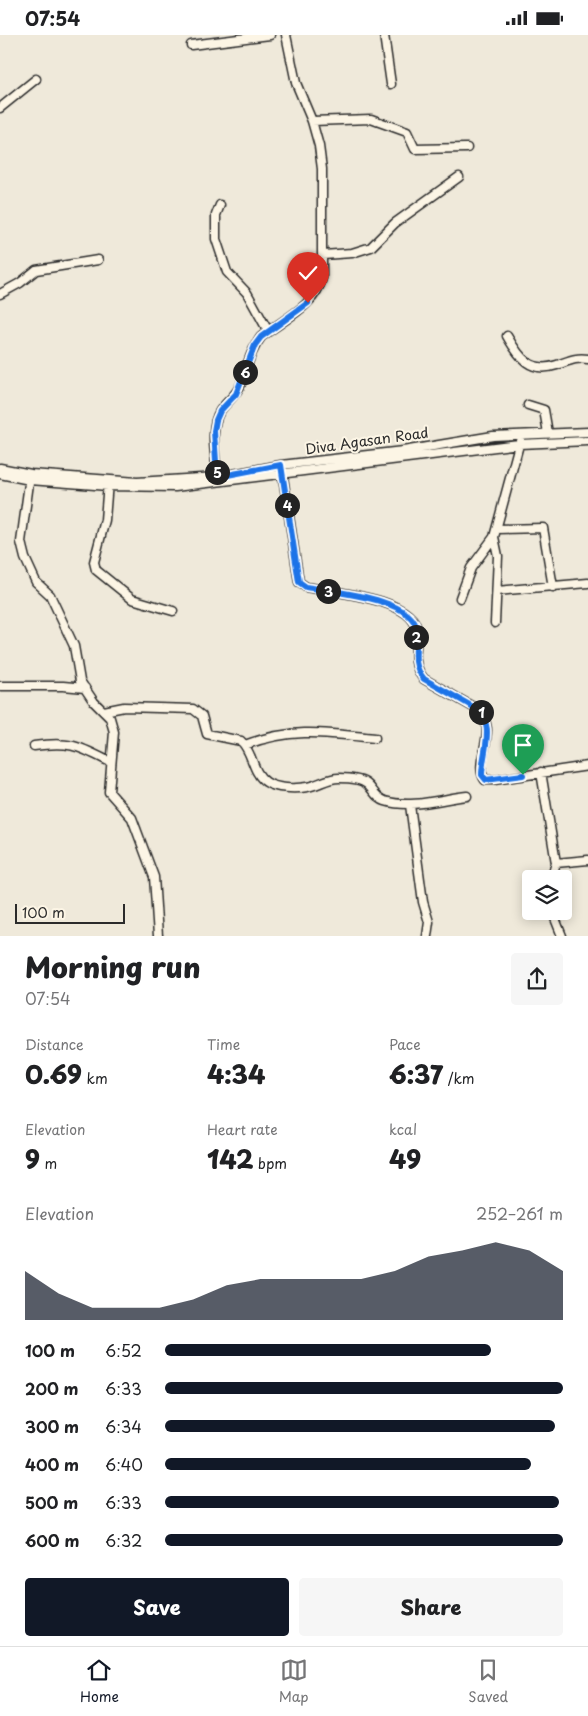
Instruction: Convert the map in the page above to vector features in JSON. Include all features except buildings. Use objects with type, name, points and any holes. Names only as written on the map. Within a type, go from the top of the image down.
[{"type":"street","points":[[191,45],[270,35]]},
{"type":"street","points":[[217,477],[214,431],[220,411],[236,394],[255,345],[268,331],[315,296],[322,278],[322,169],[319,146],[312,121],[296,83],[286,35]]},
{"type":"street","points":[[384,35],[391,84]]},
{"type":"street","points":[[0,109],[36,79]]},
{"type":"street","points":[[312,121],[371,119],[407,132],[415,149],[467,148]]},
{"type":"street","points":[[322,255],[352,253],[371,247],[396,223],[459,177]]},
{"type":"street","points":[[220,205],[216,215],[216,239],[227,271],[247,293],[268,331]]},
{"type":"street","points":[[0,294],[20,283],[36,270],[98,260]]},
{"type":"street","points":[[507,336],[519,357],[529,364],[552,367],[574,358],[588,359]]},
{"type":"street","points":[[528,405],[544,410],[548,433]]},
{"type":"street","points":[[573,432],[573,442]]},
{"type":"street","name":"Diva Agasan Road","points":[[0,468],[30,477],[108,483],[136,482],[217,477],[282,469],[493,436],[588,432]]},
{"type":"street","points":[[460,598],[471,568],[494,537],[522,434]]},
{"type":"street","points":[[173,611],[132,599],[96,570],[94,562],[105,520],[108,483],[175,487],[282,469],[519,444],[588,441]]},
{"type":"street","points":[[282,469],[299,582],[306,587],[396,605],[411,617],[417,632],[415,648],[418,672],[424,679],[483,713],[486,719],[486,741],[482,768],[482,775],[486,780],[494,781],[588,766]]},
{"type":"street","points":[[0,474],[30,477],[21,542],[25,558],[36,583],[50,595],[74,646],[80,681],[94,702],[110,718],[114,732],[109,792],[132,818],[154,877],[157,893],[158,936]]},
{"type":"street","points":[[497,529],[543,528],[553,587]]},
{"type":"street","points":[[494,537],[498,557],[495,623]]},
{"type":"street","points":[[497,591],[588,583]]},
{"type":"street","points":[[0,686],[84,688]]},
{"type":"street","points":[[104,711],[124,707],[188,707],[199,712],[207,734],[235,739],[245,745],[258,776],[267,783],[277,787],[308,787],[324,779],[351,779],[368,785],[383,800],[410,805],[467,795]]},
{"type":"street","points":[[245,745],[270,735],[286,733],[336,734],[375,738]]},
{"type":"street","points":[[34,746],[73,744],[110,762]]},
{"type":"street","points":[[541,773],[556,863],[554,870]]},
{"type":"street","points":[[410,805],[423,902],[429,922],[427,936]]},
{"type":"street","points":[[556,863],[588,860]]},
{"type":"street","points":[[556,920],[562,936]]},
{"type":"route","points":[[308,303],[261,337],[252,352],[241,385],[229,403],[220,411],[214,431],[217,477],[281,465],[299,582],[306,587],[396,605],[411,617],[417,632],[415,648],[418,672],[424,679],[483,713],[486,719],[487,734],[482,775],[486,780],[494,781],[523,775]]}]
